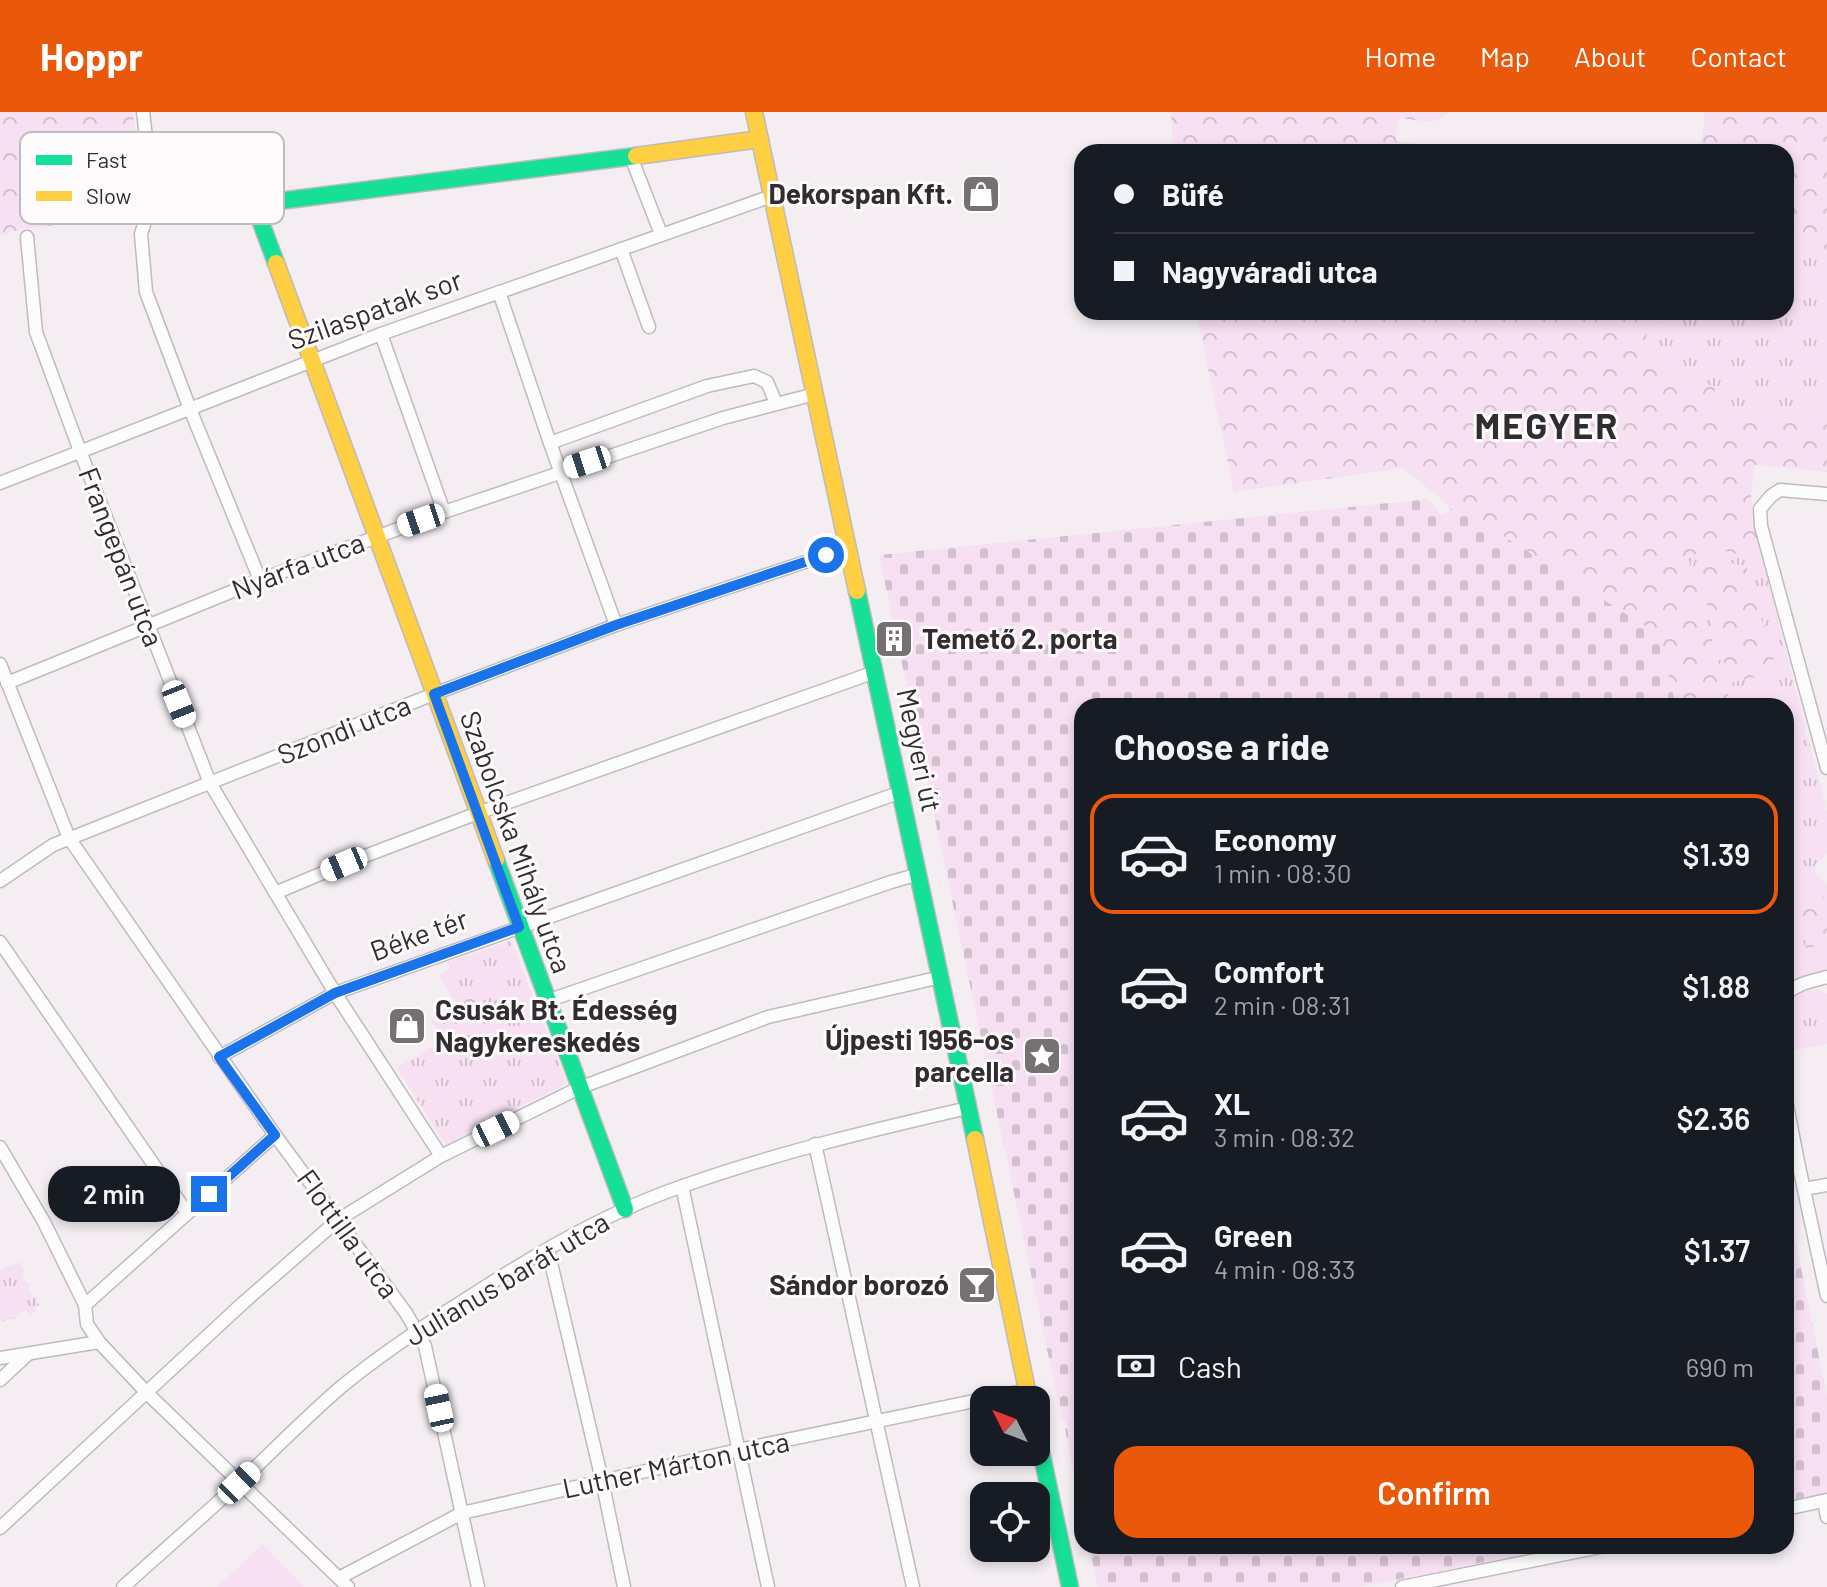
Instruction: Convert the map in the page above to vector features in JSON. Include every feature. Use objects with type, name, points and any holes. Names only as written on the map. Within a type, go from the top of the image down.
[{"type":"street","points":[[143,112],[145,132]]},
{"type":"street","name":"Megyeri út","points":[[754,112],[1026,1386]]},
{"type":"street","points":[[661,234],[631,157],[760,139]]},
{"type":"street","name":"Szabolcska Mihály utca","points":[[284,200],[631,157]]},
{"type":"street","name":"Szilaspatak sor","points":[[0,483],[381,334],[772,196]]},
{"type":"street","points":[[144,224],[141,234],[146,292],[260,580]]},
{"type":"street","name":"Szabolcska Mihály utca","points":[[261,224],[547,1001]]},
{"type":"street","name":"Frangepán utca","points":[[27,237],[36,332],[210,783],[335,993],[441,1156]]},
{"type":"street","points":[[621,249],[649,327]]},
{"type":"street","points":[[499,292],[616,625]]},
{"type":"street","points":[[381,334],[444,512]]},
{"type":"street","points":[[550,443],[707,386],[754,376],[767,382],[776,403]]},
{"type":"street","name":"Nyárfa utca","points":[[7,683],[376,536],[723,418],[815,394]]},
{"type":"street","points":[[1827,494],[1780,490],[1760,509],[1761,526],[1827,768]]},
{"type":"street","name":"Szondi utca","points":[[0,881],[53,845],[69,838],[434,694],[616,625],[826,555],[849,551]]},
{"type":"street","name":"Flottilla utca","points":[[0,664],[69,838],[219,1057],[406,1313],[425,1346],[478,1587]]},
{"type":"street","points":[[275,893],[478,813],[875,672]]},
{"type":"street","name":"Béke tér","points":[[219,1057],[335,993],[901,792]]},
{"type":"street","points":[[625,1209],[547,1001],[919,874]]},
{"type":"street","points":[[0,942],[187,1213]]},
{"type":"street","points":[[0,1528],[243,1303],[338,1220],[441,1156],[579,1088],[768,1017],[941,977]]},
{"type":"street","points":[[1794,987],[1827,977]]},
{"type":"street","name":"Julianus barát utca","points":[[123,1587],[341,1387],[416,1330],[505,1274],[625,1209],[682,1186],[815,1144],[968,1108]]},
{"type":"street","points":[[85,1305],[275,1135]]},
{"type":"street","points":[[1794,1140],[1827,1296]]},
{"type":"street","points":[[815,1144],[913,1587]]},
{"type":"street","points":[[0,1147],[44,1222],[85,1305],[87,1324],[99,1342],[147,1393],[344,1583]]},
{"type":"street","points":[[1804,1189],[1827,1185]]},
{"type":"street","points":[[682,1186],[768,1587]]},
{"type":"street","points":[[548,1250],[624,1587]]},
{"type":"street","points":[[0,1358],[99,1342]]},
{"type":"street","points":[[0,1380],[27,1355]]},
{"type":"street","name":"Luther Márton utca","points":[[344,1583],[462,1513],[738,1450],[970,1405]]},
{"type":"street","points":[[1044,1466],[1070,1587]]},
{"type":"street","points":[[1794,1507],[1825,1501],[1827,1517]]},
{"type":"street","points":[[1402,1587],[1459,1582],[1573,1554]]},
{"type":"green space","points":[[0,112],[133,112],[135,132],[20,132],[20,224],[58,225],[21,229],[0,236]]},
{"type":"green space","points":[[1171,112],[1448,114],[1432,122],[1398,118],[1396,141],[1417,144],[1173,144]]},
{"type":"green space","points":[[1705,112],[1827,112],[1827,251],[1794,228],[1794,144],[1701,144]]},
{"type":"green space","points":[[1794,228],[1827,251],[1827,416],[1711,413],[1715,387],[1667,371],[1643,331],[1662,320],[1794,320]]},
{"type":"green space","points":[[1198,320],[1662,320],[1644,331],[1667,371],[1715,387],[1712,413],[1827,416],[1827,472],[1755,465],[1751,495],[1763,561],[1714,548],[1688,557],[1729,698],[1611,698],[1465,544],[1447,504],[1403,468],[1234,492]]},
{"type":"green space","points":[[1428,499],[1442,515],[1456,506],[1659,635],[1674,698],[1074,698],[1074,1473],[1067,1427],[1065,1420],[1062,1420],[879,555]]},
{"type":"green space","points":[[1714,548],[1763,561],[1827,812],[1827,854],[1815,865],[1815,872],[1827,884],[1827,970],[1794,980],[1794,698],[1729,698],[1687,557]]},
{"type":"green space","points":[[1708,559],[1746,566],[1776,668],[1782,674],[1774,681],[1768,674],[1730,683],[1695,563]]},
{"type":"green space","points":[[1822,895],[1827,900],[1827,944],[1806,948],[1800,900]]},
{"type":"green space","points":[[511,941],[567,1083],[446,1145],[397,1068],[443,1039],[430,1019],[456,1002],[438,976],[450,969],[448,962]],"holes":[[[471,996],[502,1045],[467,1045],[460,1050],[438,1017]]]},
{"type":"green space","points":[[1817,989],[1827,994],[1827,1044],[1794,1050],[1794,996]]},
{"type":"green space","points":[[472,996],[503,1045],[477,1061],[467,1045],[459,1050],[438,1017]]},
{"type":"green space","points":[[1794,1233],[1827,1396],[1827,1493],[1794,1499]]},
{"type":"green space","points":[[20,1262],[25,1271],[22,1274],[27,1284],[30,1283],[28,1287],[39,1305],[34,1308],[36,1312],[29,1315],[26,1310],[13,1320],[0,1322],[0,1269]]},
{"type":"green space","points":[[263,1544],[304,1587],[217,1587]]},
{"type":"green space","points":[[1091,1554],[1523,1554],[1360,1587],[1098,1587]]},
{"type":"traffic: fast","points":[[284,200],[636,156]]},
{"type":"traffic: fast","points":[[261,224],[276,263]]},
{"type":"traffic: fast","points":[[857,591],[975,1139]]},
{"type":"traffic: fast","points":[[496,860],[625,1209]]},
{"type":"traffic: fast","points":[[1044,1466],[1070,1587]]},
{"type":"traffic: slow","points":[[754,112],[857,591]]},
{"type":"traffic: slow","points":[[636,156],[760,139]]},
{"type":"traffic: slow","points":[[276,263],[496,860]]},
{"type":"traffic: slow","points":[[975,1139],[1026,1386]]},
{"type":"place","name":"Dekorspan Kft.","points":[[981,194]]},
{"type":"place","name":"Temető 2. porta","points":[[894,639]]},
{"type":"place","name":"Csusák Bt. Édesség Nagykereskedés","points":[[407,1026]]},
{"type":"place","name":"Újpesti 1956-os parcella","points":[[1042,1056]]},
{"type":"place","name":"Sándor borozó","points":[[977,1285]]},
{"type":"district","name":"MEGYER","points":[[1547,426]]},
{"type":"route","points":[[209,1194],[275,1135],[219,1057],[335,993],[519,927],[434,694],[616,625],[826,555]]}]
